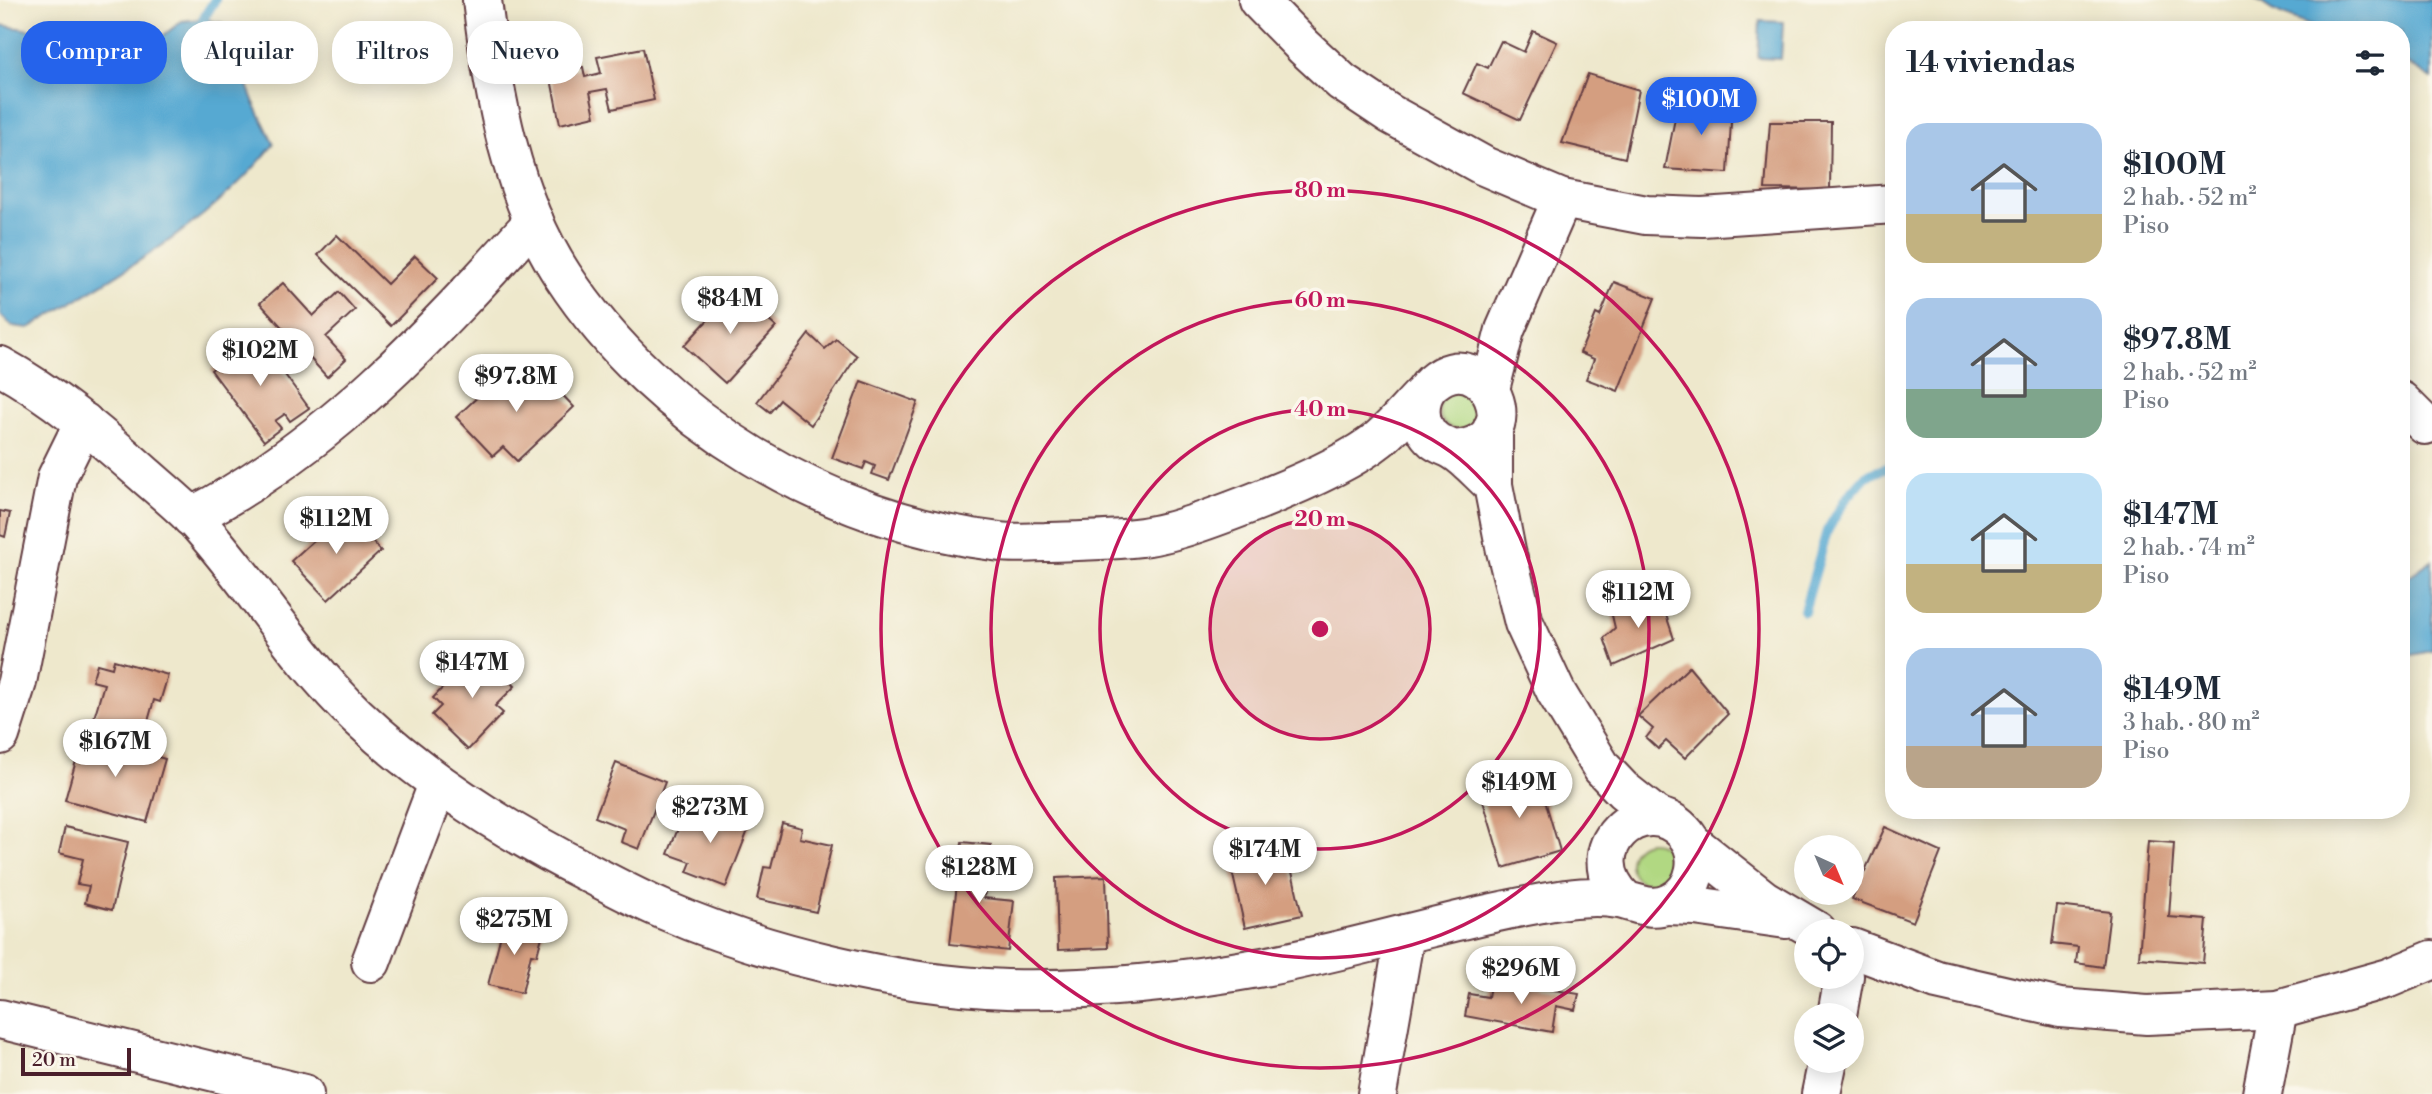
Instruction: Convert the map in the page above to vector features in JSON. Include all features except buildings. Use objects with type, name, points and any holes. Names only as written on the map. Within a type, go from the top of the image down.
[{"type":"street","points":[[482,0],[490,67],[511,153],[534,221],[563,276],[617,346],[679,404],[740,449],[798,481],[865,509],[936,530],[1003,543],[1145,537],[1218,516],[1291,488],[1378,440],[1433,385],[1505,330]]},
{"type":"street","points":[[1258,0],[1342,82],[1390,114],[1484,166],[1562,200],[1646,215],[1702,217],[1885,205]]},
{"type":"street","points":[[1490,389],[1505,330],[1562,200]]},
{"type":"street","points":[[191,517],[230,497],[309,443],[432,332],[534,221]]},
{"type":"street","points":[[0,366],[84,422],[191,517],[295,645],[357,716],[438,784],[482,814],[554,856],[664,911],[775,950],[890,977],[1006,989],[1146,985],[1265,966],[1498,912],[1574,898],[1625,900]]},
{"type":"street","points":[[1378,440],[1442,444],[1476,446],[1486,439],[1497,414],[1496,401],[1481,379],[1469,374],[1455,373],[1433,385],[1420,417],[1424,429],[1442,444],[1493,485]]},
{"type":"street","points":[[0,735],[17,682],[57,477],[84,422]]},
{"type":"street","points":[[1493,427],[1493,485],[1524,623],[1574,726],[1602,768],[1623,790],[1657,817],[1678,826],[1692,843],[1731,876],[1796,919]]},
{"type":"street","points":[[1602,768],[1613,801],[1608,876],[1614,890],[1625,900],[1652,908],[1667,905],[1704,907],[1794,924]]},
{"type":"street","points":[[372,962],[438,784]]},
{"type":"street","points":[[1574,898],[1593,882],[1611,848],[1628,824],[1642,818],[1657,817]]},
{"type":"street","points":[[1667,905],[1680,898],[1695,873],[1696,858],[1692,843]]},
{"type":"street","points":[[1377,1094],[1405,934]]},
{"type":"street","points":[[1864,952],[1937,979],[2060,1008],[2147,1015],[2278,1009],[2389,978],[2432,960]]},
{"type":"street","points":[[2262,1094],[2278,1009]]},
{"type":"street","points":[[0,1019],[304,1094]]},
{"type":"street","points":[[1821,1094],[1825,1073]]},
{"type":"green space","points":[[1458,391],[1472,396],[1477,410],[1472,424],[1458,429],[1444,424],[1439,410],[1444,396]]},
{"type":"green space","points":[[1651,842],[1666,848],[1672,863],[1666,878],[1651,884],[1636,878],[1630,863],[1636,848]]},
{"type":"water","points":[[2257,0],[2432,0],[2432,79],[2410,65],[2410,21],[2298,21],[2272,10]]},
{"type":"water","points":[[203,19],[213,21],[182,21]]},
{"type":"water","points":[[1760,21],[1783,22],[1781,59],[1758,58]]},
{"type":"water","points":[[181,22],[181,84],[247,84],[274,144],[221,200],[160,247],[29,328],[12,326],[0,315],[0,25],[21,28],[21,84],[167,84],[167,33]]},
{"type":"water","points":[[2432,560],[2432,651],[2410,655],[2410,576]]},
{"type":"waterway","points":[[203,19],[215,0]]},
{"type":"waterway","points":[[1804,611],[1827,531],[1845,500],[1866,476],[1885,469]]}]
